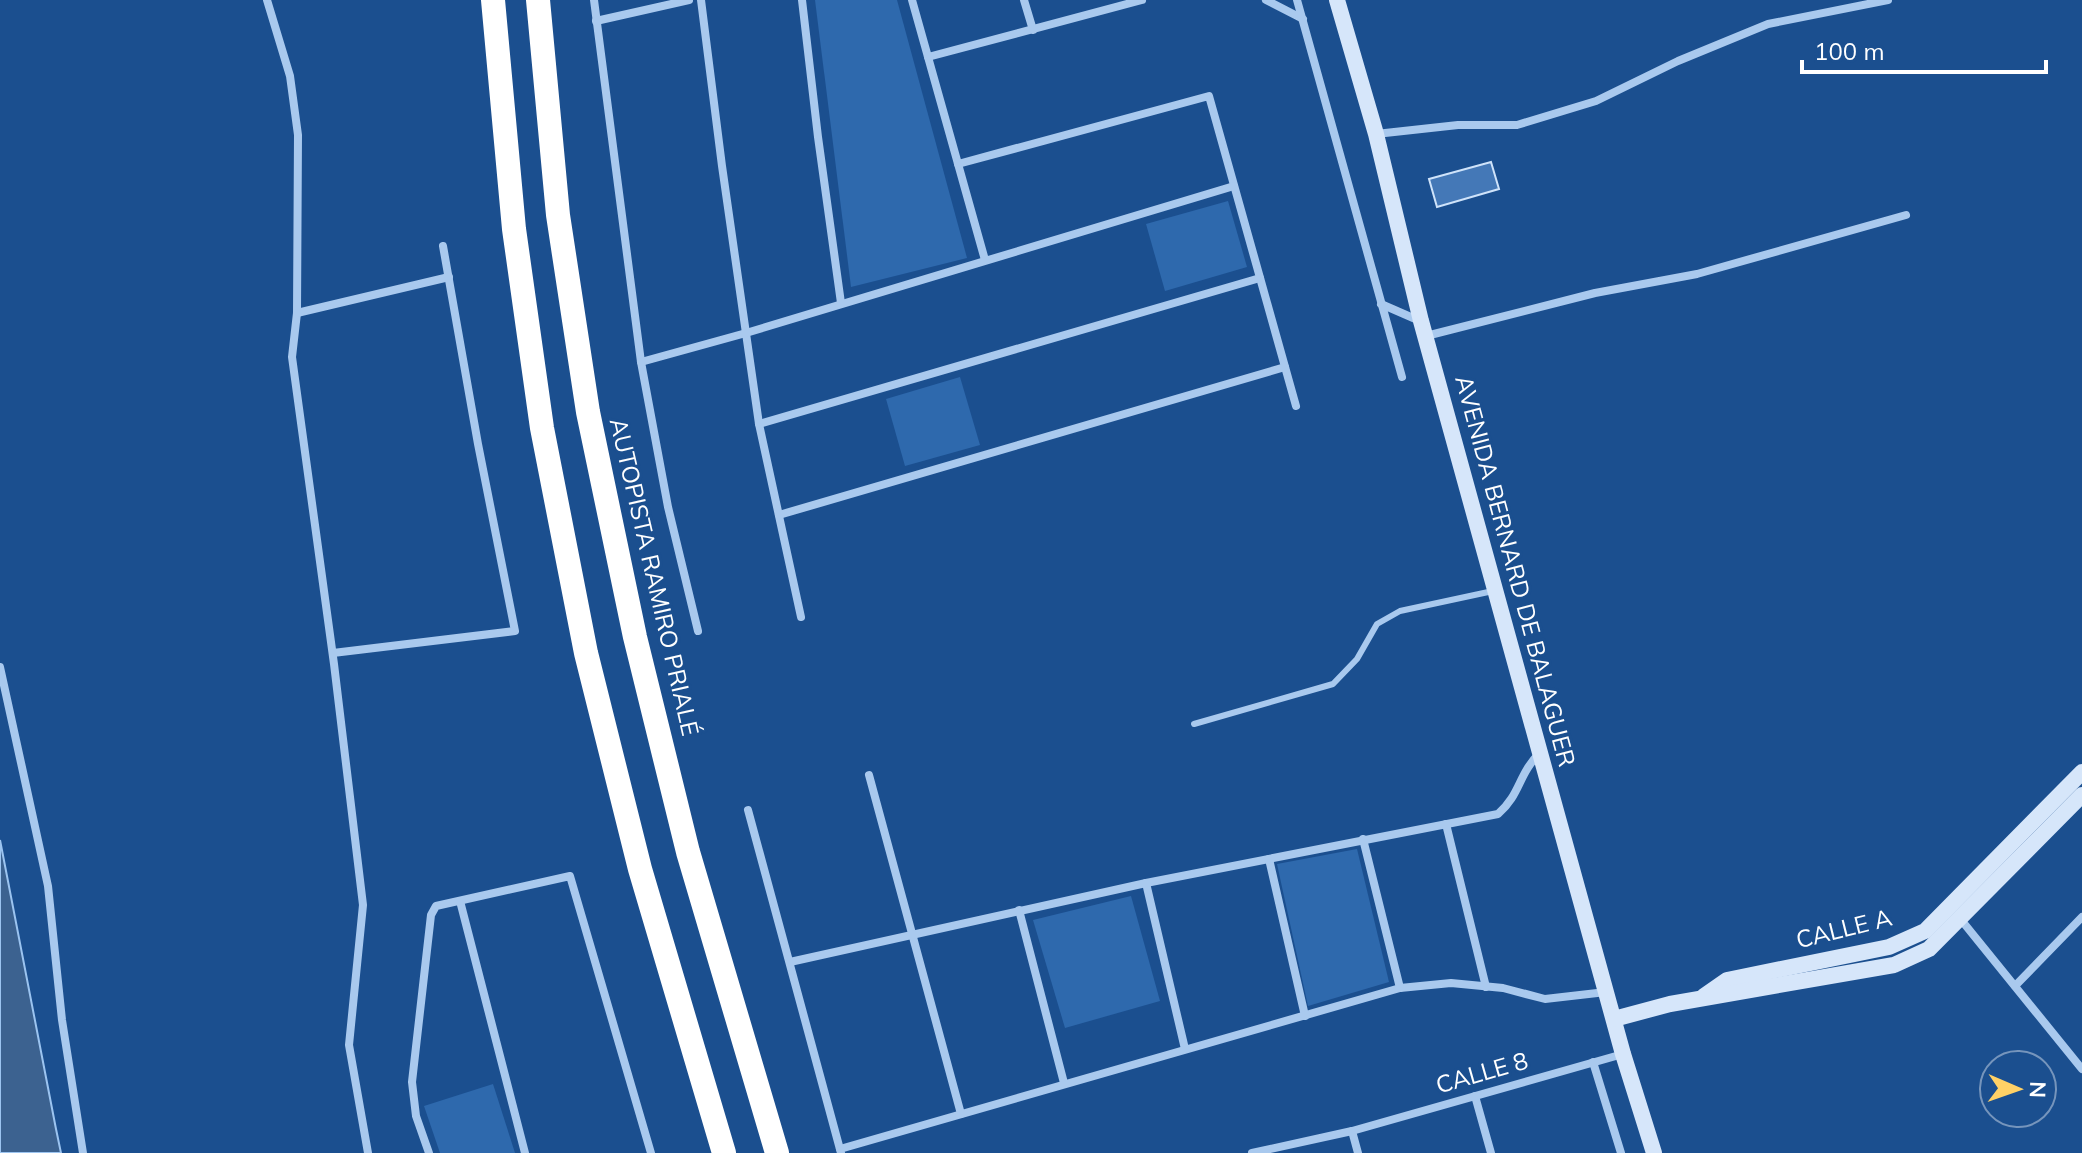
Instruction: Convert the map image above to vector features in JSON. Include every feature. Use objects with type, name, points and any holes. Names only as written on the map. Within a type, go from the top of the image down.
[{"type":"highway","points":[[493,0],[514,229],[533,366],[542,428],[586,653],[640,869],[724,1153]]},
{"type":"highway","name":"AUTOPISTA RAMIRO PRIALÉ","points":[[538,0],[558,215],[594,442],[635,637],[688,852],[777,1153]]},
{"type":"street","points":[[267,0],[290,76],[298,135],[297,313],[292,357],[333,653],[363,905],[349,1045],[368,1153]]},
{"type":"street","points":[[594,0],[641,362],[668,507],[698,631]]},
{"type":"street","points":[[596,21],[689,0]]},
{"type":"street","points":[[701,0],[759,424],[801,617]]},
{"type":"street","points":[[802,0],[841,303]]},
{"type":"street","points":[[912,0],[985,260]]},
{"type":"street","points":[[1024,0],[1033,30]]},
{"type":"street","points":[[928,57],[1142,0]]},
{"type":"street","points":[[1266,0],[1303,19]]},
{"type":"street","points":[[1297,0],[1402,377]]},
{"type":"street","name":"AVENIDA BERNARD DE BALAGUER","points":[[1337,0],[1376,134],[1423,328],[1623,1054],[1654,1153]]},
{"type":"street","points":[[1376,134],[1458,125],[1517,125],[1596,101],[1678,61],[1768,24],[1888,0]]},
{"type":"street","points":[[958,164],[1209,96],[1296,406]]},
{"type":"street","points":[[641,362],[1234,186]]},
{"type":"street","points":[[1381,304],[1423,328],[1697,274],[1906,215]]},
{"type":"street","points":[[333,653],[515,631],[443,246]]},
{"type":"street","points":[[297,313],[449,277]]},
{"type":"street","points":[[759,424],[1260,278]]},
{"type":"street","points":[[779,515],[1285,367]]},
{"type":"street","points":[[0,667],[48,886],[62,1020],[83,1153]]},
{"type":"street","points":[[790,962],[1146,883],[1498,814],[1512,802],[1527,766],[1540,753]]},
{"type":"street","name":"CALLE A","points":[[1614,1019],[1670,1004],[1894,965],[1929,949],[1955,912],[2082,772]]},
{"type":"street","points":[[869,775],[961,1114]]},
{"type":"street","name":"CALLE A","points":[[1955,912],[2082,795]]},
{"type":"street","points":[[748,810],[840,1151],[1064,1083],[1400,988],[1451,983],[1545,999],[1606,992]]},
{"type":"street","points":[[1446,824],[1486,987]]},
{"type":"street","points":[[1363,839],[1400,988]]},
{"type":"street","points":[[1269,859],[1305,1016]]},
{"type":"street","points":[[429,1153],[416,1116],[412,1082],[431,915],[436,906],[570,876],[651,1153]]},
{"type":"street","points":[[1146,883],[1185,1049]]},
{"type":"street","points":[[460,901],[525,1153]]},
{"type":"street","points":[[1019,910],[1064,1083]]},
{"type":"street","points":[[1955,912],[2082,1069]]},
{"type":"street","points":[[2015,986],[2082,917]]},
{"type":"street","name":"CALLE 8","points":[[1252,1153],[1352,1131],[1623,1054]]},
{"type":"street","points":[[1593,1062],[1621,1153]]},
{"type":"street","points":[[1475,1096],[1491,1153]]},
{"type":"street","points":[[1352,1131],[1358,1153]]},
{"type":"lane","points":[[1194,724],[1333,684],[1357,659],[1377,624],[1400,611],[1496,591]]},
{"type":"shaded area","points":[[815,0],[897,0],[967,258],[851,287]]},
{"type":"shaded area","points":[[1228,201],[1247,267],[1165,291],[1146,224]]},
{"type":"shaded area","points":[[960,377],[980,445],[905,466],[886,399]]},
{"type":"shaded area","points":[[0,840],[56,1129],[61,1153],[0,1153]]},
{"type":"shaded area","points":[[1357,849],[1389,982],[1308,1006],[1277,864]]},
{"type":"shaded area","points":[[1131,896],[1160,1001],[1065,1028],[1033,920]]},
{"type":"shaded area","points":[[493,1084],[515,1153],[440,1153],[424,1106]]},
{"type":"building","points":[[1491,162],[1499,189],[1437,207],[1429,179]]}]
